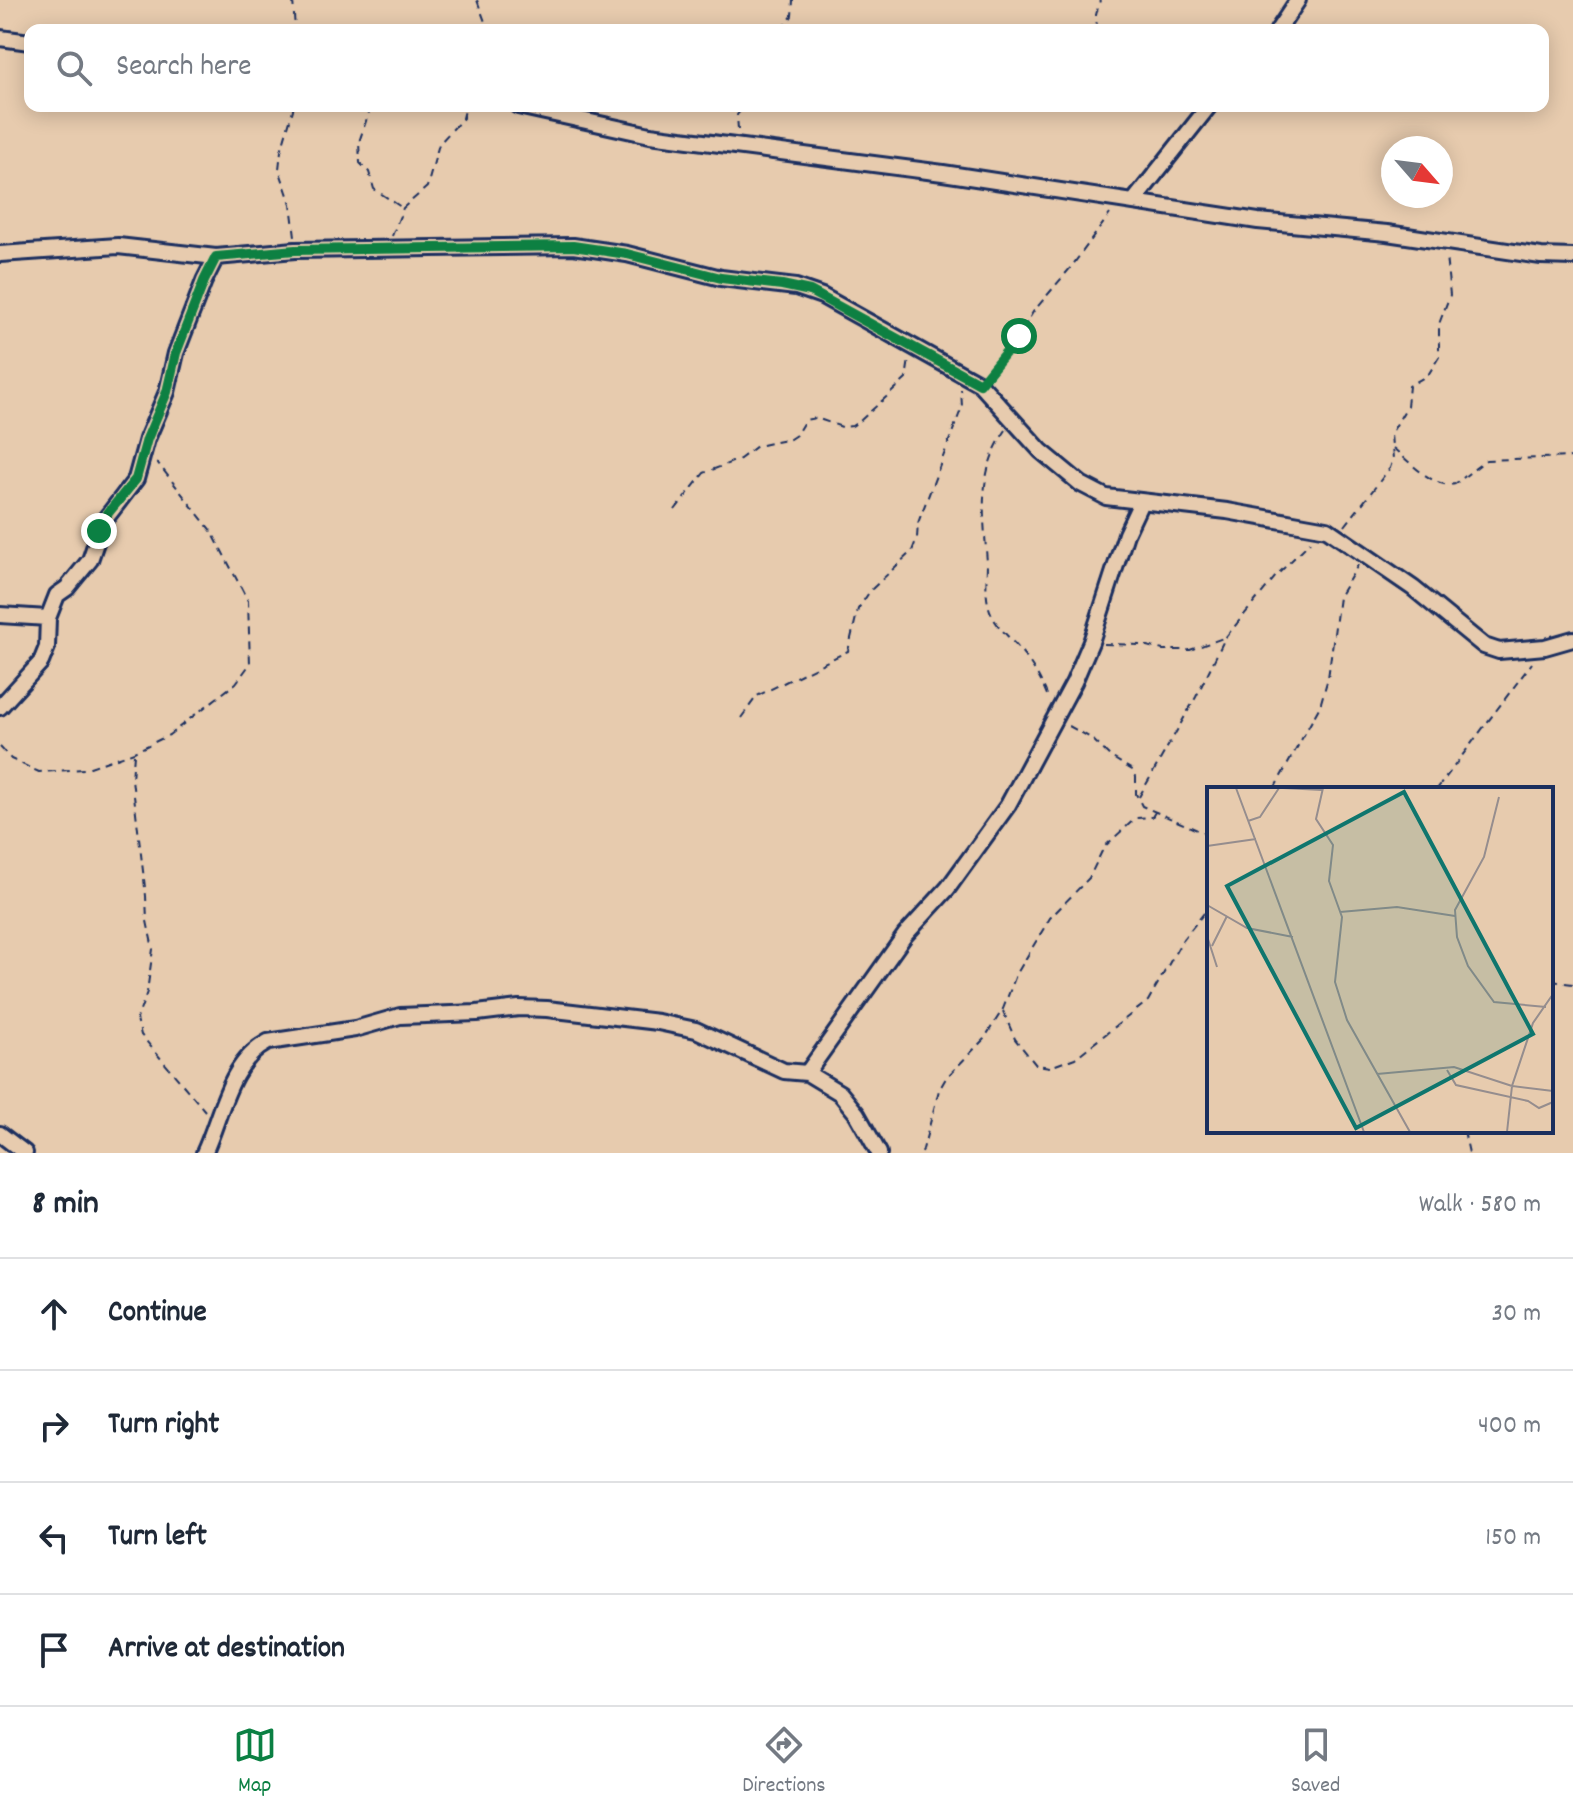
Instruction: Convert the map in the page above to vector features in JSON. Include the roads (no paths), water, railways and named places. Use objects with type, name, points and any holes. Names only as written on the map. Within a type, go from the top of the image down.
[{"type":"street","points":[[1282,24],[1298,0]]},
{"type":"street","points":[[0,38],[24,41]]},
{"type":"street","points":[[545,112],[650,135],[943,173],[1258,221],[1440,239],[1541,256],[1573,257]]},
{"type":"street","points":[[1127,201],[1204,112]]},
{"type":"street","points":[[0,254],[118,246],[216,257],[295,250],[573,246],[616,252],[721,278],[810,291],[980,384],[1041,451],[1081,484],[1106,497],[1240,513],[1332,532],[1413,588],[1484,646],[1499,651],[1545,647],[1573,639]]},
{"type":"street","points":[[0,707],[41,662],[47,647],[48,618],[57,595],[67,588],[90,560],[103,522],[136,479],[167,392],[176,353],[216,257]]},
{"type":"street","points":[[807,1073],[905,935],[948,888],[1008,805],[1056,718],[1091,642],[1122,548],[1141,502]]},
{"type":"street","points":[[0,615],[48,618]]},
{"type":"street","points":[[204,1153],[240,1069],[255,1049],[268,1042],[355,1029],[400,1016],[547,1009],[658,1022],[696,1030],[784,1071],[807,1073],[840,1093],[873,1138],[879,1153]]},
{"type":"street","points":[[0,1134],[25,1153]]}]
